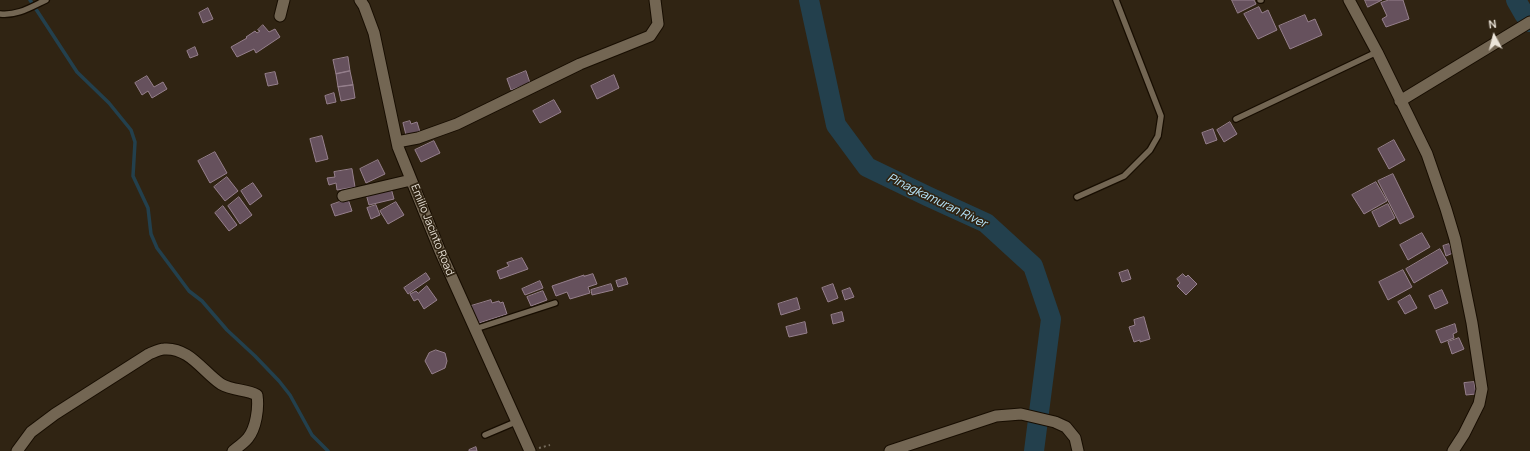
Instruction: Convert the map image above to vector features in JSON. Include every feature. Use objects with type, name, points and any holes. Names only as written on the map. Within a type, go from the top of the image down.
[{"type":"street","points":[[280,16],[284,0]]},
{"type":"street","name":"Emilio Jacinto Road","points":[[360,0],[364,6],[374,33],[397,142],[411,180],[440,251],[518,421],[530,451]]},
{"type":"street","points":[[397,142],[418,138],[458,124],[580,64],[650,36],[658,24],[655,0]]},
{"type":"street","points":[[1349,0],[1377,52],[1427,154],[1455,239],[1472,323],[1482,389],[1479,404],[1464,434],[1453,451]]},
{"type":"street","points":[[1400,101],[1530,22]]},
{"type":"street","points":[[343,196],[411,180]]},
{"type":"street","points":[[17,451],[31,432],[55,414],[149,354],[164,349],[178,350],[188,355],[221,384],[233,389],[250,391],[257,395],[258,405],[254,426],[249,438],[233,451]]},
{"type":"street","points":[[890,451],[996,416],[1021,414],[1055,422],[1066,427],[1075,438],[1078,451]]},
{"type":"lane","points":[[0,14],[7,15],[21,12],[46,0]]},
{"type":"lane","points":[[1077,197],[1124,176],[1150,150],[1158,136],[1161,116],[1116,0]]},
{"type":"lane","points":[[1236,119],[1377,52]]},
{"type":"lane","points":[[475,329],[554,303]]},
{"type":"lane","points":[[485,435],[518,421]]},
{"type":"building","points":[[1232,0],[1254,0],[1256,4],[1238,13]]},
{"type":"building","points":[[1365,0],[1382,0],[1368,7]]},
{"type":"building","points":[[1389,0],[1403,0],[1409,19],[1386,27],[1382,19],[1387,16],[1381,3]]},
{"type":"building","points":[[1259,7],[1262,13],[1268,10],[1277,30],[1258,39],[1244,14]]},
{"type":"building","points":[[208,8],[213,19],[203,23],[199,13]]},
{"type":"building","points":[[1305,15],[1308,22],[1315,19],[1322,35],[1290,49],[1279,26]]},
{"type":"building","points":[[263,25],[269,32],[275,29],[280,37],[256,53],[254,49],[237,57],[231,47],[247,38],[246,37],[255,31],[257,33],[260,31],[258,30]]},
{"type":"building","points":[[195,47],[198,55],[190,58],[187,51]]},
{"type":"building","points":[[348,57],[350,71],[336,74],[333,60]]},
{"type":"building","points":[[350,71],[353,85],[338,87],[336,74]]},
{"type":"building","points":[[526,71],[530,83],[511,90],[507,79]]},
{"type":"building","points":[[275,72],[278,84],[268,86],[265,74]]},
{"type":"building","points":[[614,75],[619,88],[597,99],[591,86]]},
{"type":"building","points":[[147,76],[154,87],[163,82],[167,89],[152,98],[148,91],[142,95],[135,83]]},
{"type":"building","points":[[353,85],[355,98],[341,101],[338,87]]},
{"type":"building","points":[[334,93],[336,102],[327,104],[325,96]]},
{"type":"building","points":[[554,100],[561,112],[540,123],[533,111]]},
{"type":"building","points":[[410,121],[411,124],[417,122],[420,132],[406,135],[403,123]]},
{"type":"building","points":[[1230,122],[1237,134],[1224,142],[1217,130]]},
{"type":"building","points":[[1213,129],[1217,140],[1206,144],[1202,133]]},
{"type":"building","points":[[322,136],[328,159],[316,162],[310,139]]},
{"type":"building","points":[[1394,140],[1405,160],[1389,169],[1378,149]]},
{"type":"building","points":[[434,141],[440,153],[421,162],[415,150]]},
{"type":"building","points":[[215,152],[227,173],[210,183],[198,161]]},
{"type":"building","points":[[378,160],[385,174],[366,183],[360,169]]},
{"type":"building","points":[[352,169],[355,187],[337,190],[336,183],[329,185],[327,178],[335,177],[334,172]]},
{"type":"building","points":[[1393,174],[1414,217],[1400,224],[1378,181]]},
{"type":"building","points":[[227,177],[238,191],[225,201],[214,187]]},
{"type":"building","points":[[1376,182],[1387,201],[1364,214],[1352,195]]},
{"type":"building","points":[[253,183],[262,196],[250,205],[241,191]]},
{"type":"building","points":[[391,188],[394,199],[369,205],[366,194]]},
{"type":"building","points":[[239,197],[252,215],[240,224],[228,206]]},
{"type":"building","points":[[348,199],[352,211],[335,216],[331,205]]},
{"type":"building","points":[[396,202],[404,215],[388,224],[380,211]]},
{"type":"building","points":[[1388,204],[1395,218],[1379,227],[1372,212]]},
{"type":"building","points":[[376,205],[380,215],[371,219],[367,208]]},
{"type":"building","points":[[223,206],[237,225],[229,231],[215,213]]},
{"type":"building","points":[[1422,233],[1430,247],[1408,260],[1400,245]]},
{"type":"building","points":[[1449,244],[1453,253],[1446,256],[1443,246]]},
{"type":"building","points":[[1440,249],[1448,263],[1414,283],[1406,269]]},
{"type":"building","points":[[522,258],[528,269],[500,279],[497,271],[509,266],[507,263]]},
{"type":"building","points":[[1128,270],[1131,279],[1122,282],[1119,273]]},
{"type":"building","points":[[1403,270],[1412,287],[1388,300],[1379,282]]},
{"type":"building","points":[[426,273],[430,279],[408,294],[404,288]]},
{"type":"building","points":[[593,274],[597,284],[588,287],[590,293],[570,299],[567,292],[556,296],[552,286],[584,275]]},
{"type":"building","points":[[1183,274],[1186,277],[1188,275],[1197,284],[1186,295],[1177,286],[1180,283],[1177,279]]},
{"type":"building","points":[[626,278],[628,284],[618,287],[616,281]]},
{"type":"building","points":[[540,281],[543,288],[525,295],[522,289]]},
{"type":"building","points":[[611,284],[613,290],[592,295],[591,290]]},
{"type":"building","points":[[833,284],[838,298],[828,302],[822,288]]},
{"type":"building","points":[[427,286],[437,300],[424,309],[418,299],[414,301],[410,294],[416,291],[418,293]]},
{"type":"building","points":[[850,288],[854,297],[845,300],[842,291]]},
{"type":"building","points":[[1442,290],[1448,303],[1435,309],[1429,296]]},
{"type":"building","points":[[543,291],[547,300],[531,306],[527,297]]},
{"type":"building","points":[[1410,295],[1417,308],[1405,314],[1398,302]]},
{"type":"building","points":[[797,298],[800,309],[781,315],[778,304]]},
{"type":"building","points":[[491,300],[492,303],[499,301],[500,303],[503,302],[507,314],[476,324],[471,306]]},
{"type":"building","points":[[842,312],[844,321],[833,324],[831,315]]},
{"type":"building","points":[[1144,317],[1150,339],[1134,342],[1129,327],[1135,325],[1134,320]]},
{"type":"building","points":[[805,322],[807,333],[789,337],[786,327]]},
{"type":"building","points":[[1455,324],[1457,332],[1453,334],[1454,338],[1441,343],[1436,331]]},
{"type":"building","points":[[1459,338],[1464,349],[1452,354],[1448,342]]},
{"type":"building","points":[[436,350],[445,353],[447,361],[445,368],[432,374],[425,361],[429,353]]},
{"type":"building","points":[[1474,382],[1476,394],[1466,395],[1464,383]]},
{"type":"building","points":[[476,447],[477,451],[469,451],[469,450]]},
{"type":"waterway","points":[[30,0],[77,72],[109,103],[131,130],[135,142],[133,176],[148,208],[151,234],[157,248],[189,291],[202,301],[227,330],[279,381],[290,395],[312,435],[328,451]]},
{"type":"waterway","name":"Pinagkamuran River","points":[[809,0],[836,125],[867,167],[986,223],[1033,266],[1051,319],[1034,451]]},
{"type":"waterway","points":[[1516,0],[1530,22]]}]
